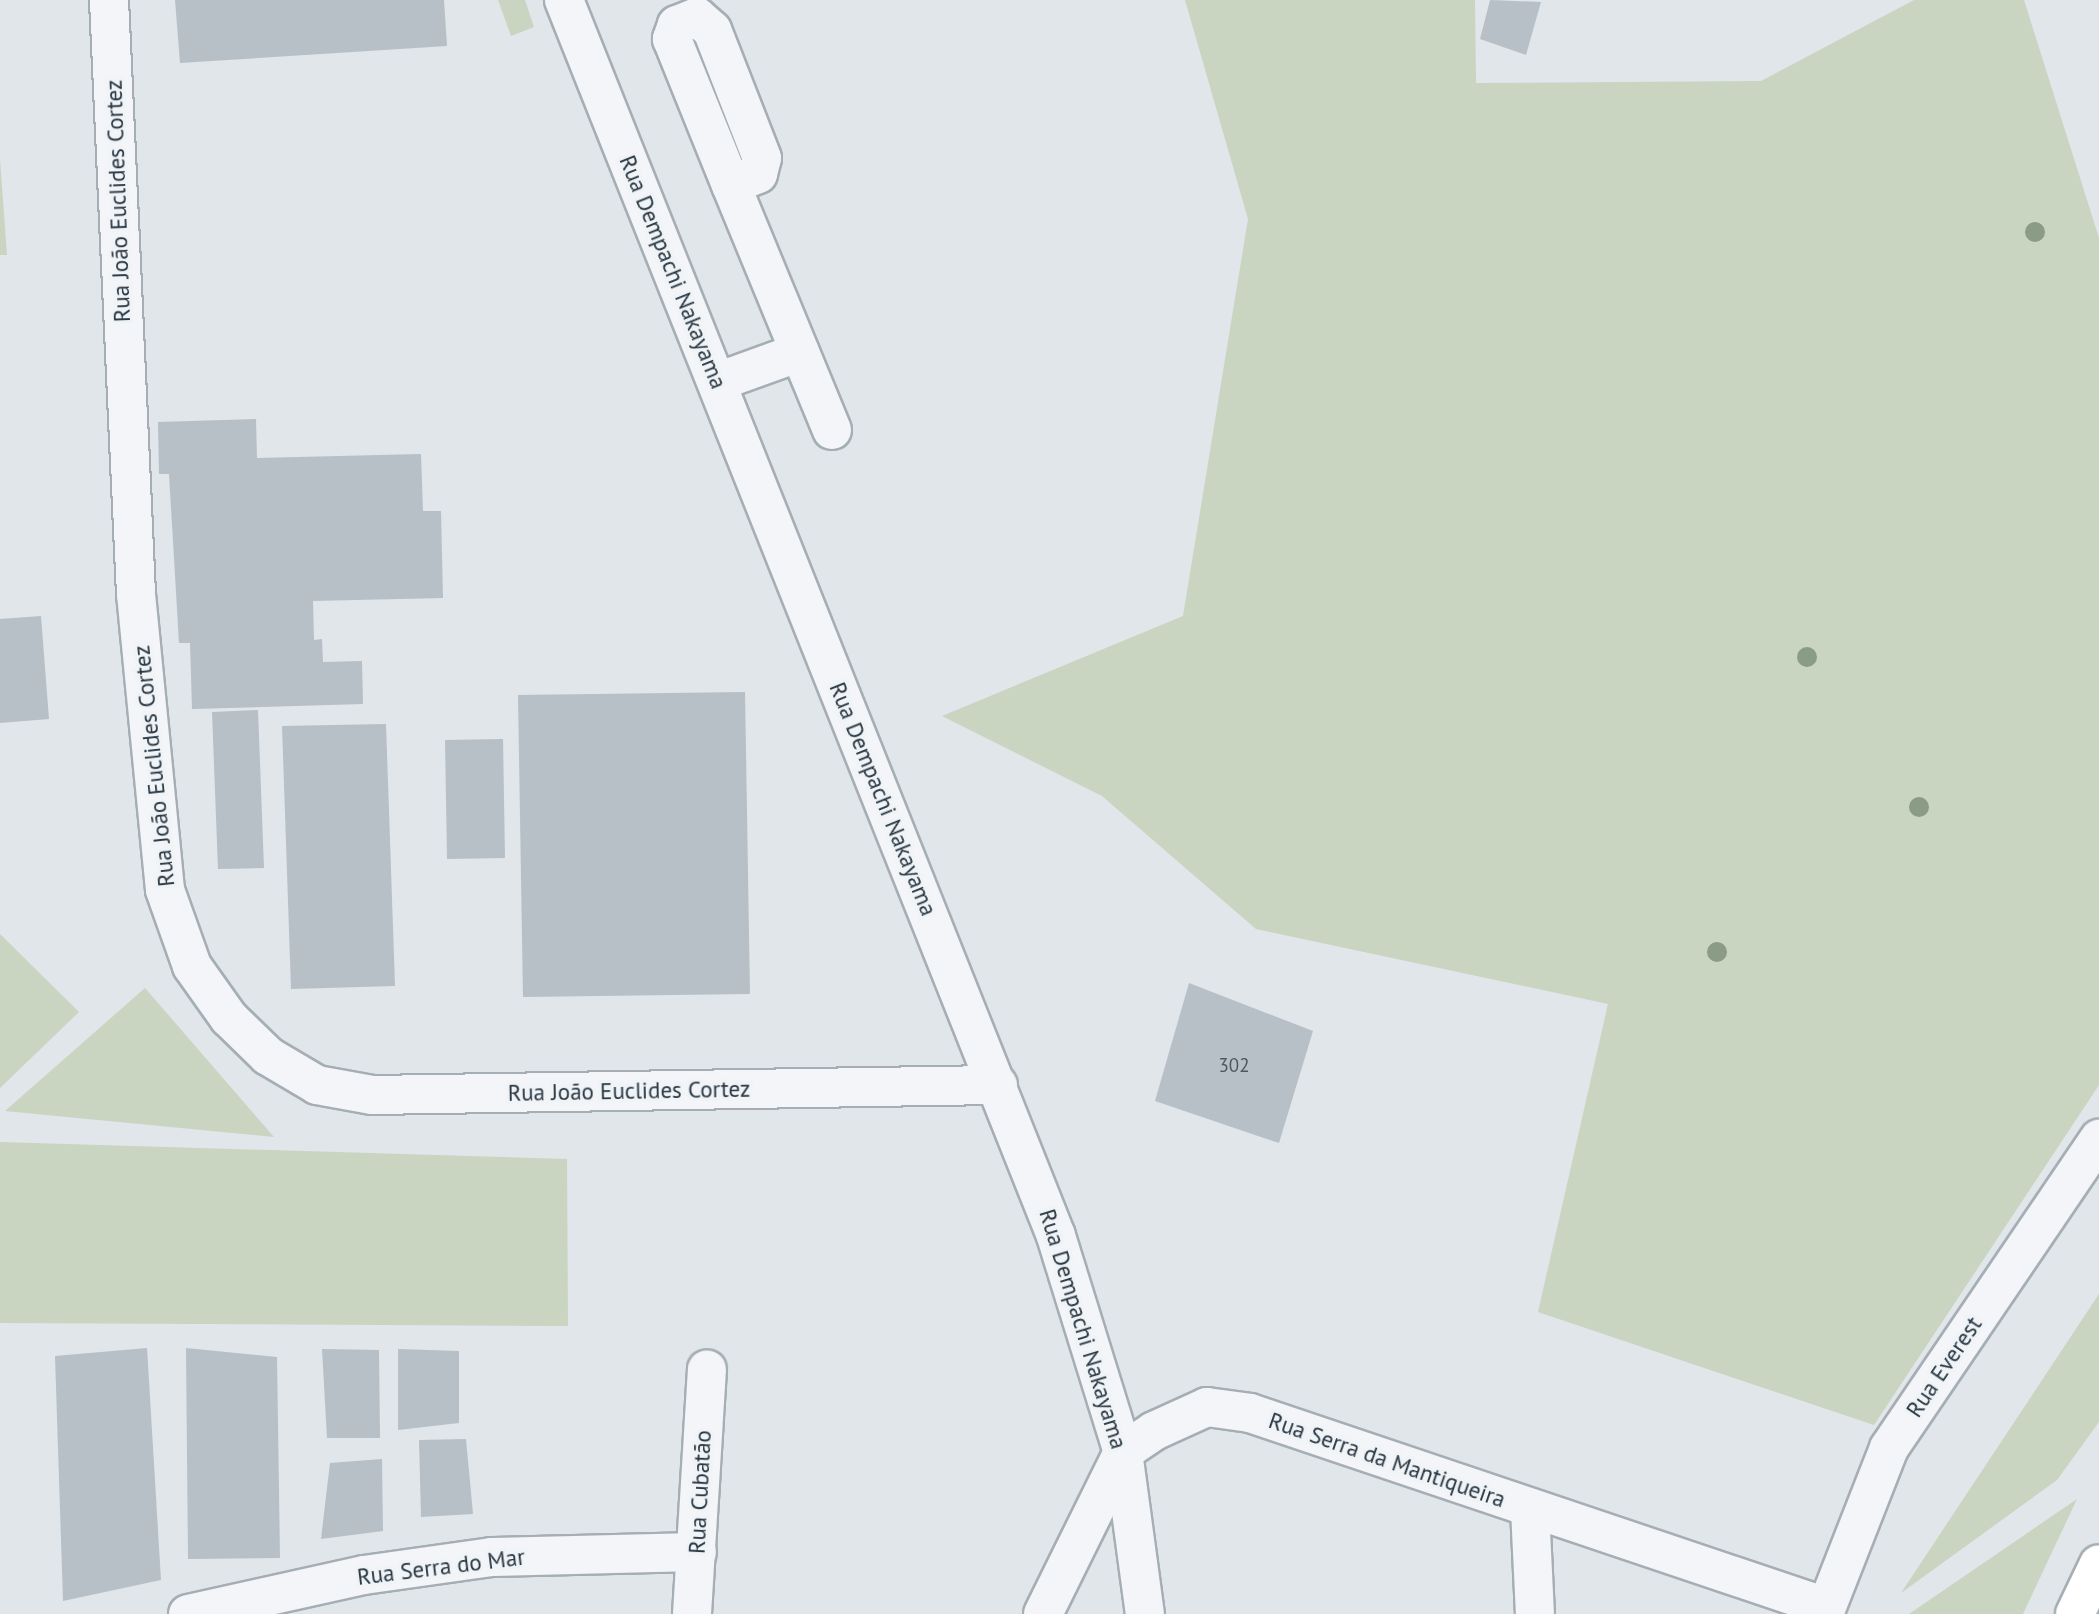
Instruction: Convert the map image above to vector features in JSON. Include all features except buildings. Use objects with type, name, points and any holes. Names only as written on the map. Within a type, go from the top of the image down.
[{"type":"main road","points":[[2075,1614],[2099,1564]]},
{"type":"street","name":"Rua João Euclides Cortez","points":[[109,0],[136,594],[164,890],[192,966],[229,1018],[268,1056],[317,1085],[372,1096],[998,1085]]},
{"type":"street","name":"Rua Dempachi Nakayama","points":[[564,0],[1056,1236],[1123,1452],[1146,1614]]},
{"type":"street","points":[[731,185],[832,430]]},
{"type":"street","points":[[717,382],[800,352]]},
{"type":"street","name":"Rua Everest","points":[[1825,1611],[1889,1448],[2099,1139]]},
{"type":"street","name":"Rua Cubatão","points":[[692,1614],[707,1369]]},
{"type":"street","name":"Rua Serra da Mantiqueira","points":[[1043,1614],[1123,1452],[1154,1431],[1207,1407],[1239,1412],[1530,1508],[1825,1611]]},
{"type":"street","points":[[1530,1508],[1535,1614]]},
{"type":"street","name":"Rua Serra do Mar","points":[[188,1614],[364,1575],[492,1557],[697,1552]]},
{"type":"green space","points":[[498,0],[525,0],[534,27],[511,36]]},
{"type":"green space","points":[[1185,0],[1475,0],[1476,83],[1761,81],[1914,0],[2024,0],[2099,238],[2099,1085],[1874,1425],[1538,1312],[1608,1004],[1256,929],[1102,796],[942,716],[1183,616],[1248,219]]},
{"type":"green space","points":[[0,159],[7,255],[0,255]]},
{"type":"green space","points":[[0,934],[79,1012],[0,1088]]},
{"type":"green space","points":[[145,988],[274,1137],[5,1111]]},
{"type":"green space","points":[[0,1142],[567,1159],[568,1326],[0,1323]]},
{"type":"green space","points":[[2099,1294],[2099,1422],[2057,1480],[1901,1593]]},
{"type":"green space","points":[[2077,1499],[2023,1614],[1909,1614]]}]
